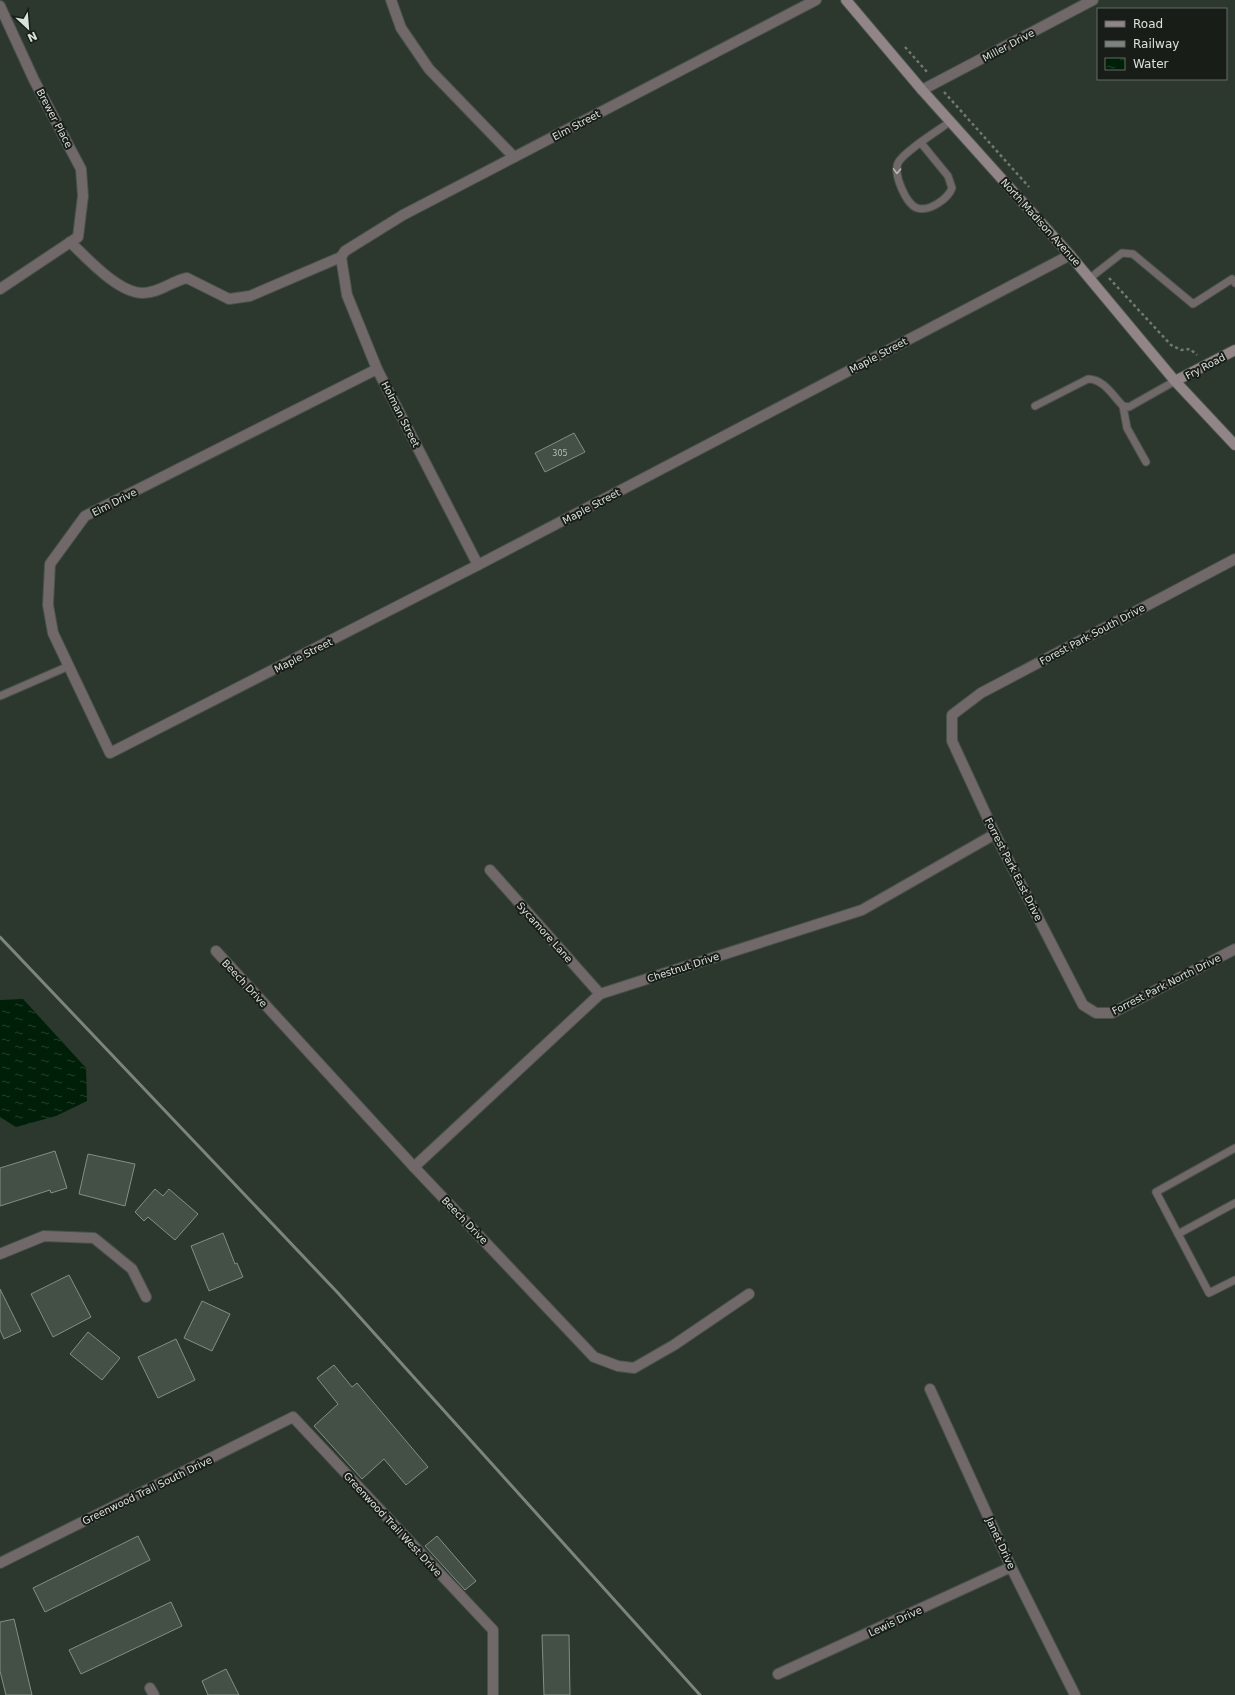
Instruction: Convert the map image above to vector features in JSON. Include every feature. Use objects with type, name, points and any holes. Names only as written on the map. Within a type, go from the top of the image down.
[{"type":"main road","name":"North Madison Avenue","points":[[846,0],[922,90],[1090,278],[1175,381],[1235,445]]},
{"type":"main road","name":"Fry Road","points":[[1175,381],[1235,350]]},
{"type":"street","points":[[391,0],[402,28],[429,69],[514,158]]},
{"type":"street","name":"Elm Street","points":[[341,257],[345,251],[403,215],[816,0]]},
{"type":"street","name":"Miller Drive","points":[[922,90],[1093,0]]},
{"type":"street","name":"Brewer Place","points":[[0,6],[34,80],[81,169],[84,196],[74,240]]},
{"type":"street","points":[[0,289],[74,240],[102,273],[121,287],[142,293],[161,289],[180,279],[187,278],[229,299],[250,296],[341,257]]},
{"type":"street","name":"Maple Street","points":[[110,753],[478,565],[1070,255]]},
{"type":"street","name":"Holman Street","points":[[341,257],[347,295],[377,369],[478,565]]},
{"type":"street","name":"Elm Drive","points":[[110,753],[53,633],[48,605],[50,564],[85,516],[377,369]]},
{"type":"street","name":"Forest Park South Drive","points":[[952,715],[981,693],[1235,559]]},
{"type":"street","name":"Forrest Park East Drive","points":[[952,715],[952,741],[995,834],[1083,1005],[1096,1013]]},
{"type":"street","name":"Chestnut Drive","points":[[414,1167],[600,994],[862,910],[995,834]]},
{"type":"street","name":"Sycamore Lane","points":[[490,870],[600,994]]},
{"type":"street","name":"Forrest Park North Drive","points":[[1096,1013],[1112,1013],[1235,949]]},
{"type":"street","name":"Beech Drive","points":[[216,951],[414,1167],[594,1356],[618,1366],[634,1368],[674,1345],[749,1294]]},
{"type":"street","points":[[0,1254],[44,1236],[94,1238],[132,1269],[146,1297]]},
{"type":"street","name":"Janet Drive","points":[[930,1389],[1011,1567],[1075,1695]]},
{"type":"street","name":"Greenwood Trail South Drive","points":[[0,1563],[294,1417]]},
{"type":"street","name":"Greenwood Trail West Drive","points":[[294,1417],[493,1630],[492,1695]]},
{"type":"street","name":"Lewis Drive","points":[[778,1674],[1011,1567]]},
{"type":"lane","points":[[921,143],[948,176],[952,188],[950,194],[937,203],[925,208],[916,207],[907,198],[896,177],[896,169],[899,161],[921,143],[951,122]]},
{"type":"lane","points":[[1090,278],[1122,253],[1133,254],[1193,304],[1232,279],[1235,283]]},
{"type":"lane","points":[[1035,406],[1088,379],[1096,379],[1102,383],[1123,406],[1127,428],[1146,462]]},
{"type":"lane","points":[[1123,406],[1129,407],[1175,381]]},
{"type":"lane","points":[[0,696],[68,666]]},
{"type":"lane","points":[[1235,1148],[1156,1192],[1209,1293],[1235,1280]]},
{"type":"lane","points":[[1178,1234],[1235,1203]]},
{"type":"path","points":[[900,41],[1034,193]]},
{"type":"path","points":[[1101,269],[1171,345],[1181,350],[1190,349]]},
{"type":"water","points":[[23,999],[86,1068],[87,1101],[56,1116],[16,1127],[0,1117],[0,1000]]},
{"type":"building","points":[[574,433],[585,452],[545,472],[535,453]]},
{"type":"building","points":[[55,1151],[67,1188],[51,1193],[50,1190],[0,1206],[0,1168]]},
{"type":"building","points":[[88,1154],[135,1164],[125,1206],[79,1194]]},
{"type":"building","points":[[155,1189],[163,1196],[169,1189],[198,1214],[175,1240],[148,1217],[144,1221],[135,1212]]},
{"type":"building","points":[[223,1233],[235,1264],[237,1263],[243,1277],[209,1291],[191,1246]]},
{"type":"building","points":[[69,1275],[91,1317],[53,1337],[31,1294]]},
{"type":"building","points":[[0,1289],[21,1331],[4,1339],[0,1330]]},
{"type":"building","points":[[202,1301],[230,1314],[212,1351],[184,1338]]},
{"type":"building","points":[[88,1332],[120,1358],[102,1380],[70,1354]]},
{"type":"building","points":[[176,1339],[195,1380],[158,1398],[138,1357]]},
{"type":"building","points":[[334,1365],[352,1387],[357,1383],[428,1467],[406,1485],[384,1459],[362,1479],[314,1426],[338,1404],[317,1378]]},
{"type":"building","points":[[138,1536],[150,1560],[45,1612],[33,1588]]},
{"type":"building","points":[[437,1536],[476,1581],[465,1590],[425,1546]]},
{"type":"building","points":[[171,1602],[182,1626],[81,1674],[69,1650]]},
{"type":"building","points":[[14,1619],[32,1695],[6,1695],[0,1671],[0,1622]]},
{"type":"building","points":[[542,1635],[569,1635],[570,1695],[544,1695]]},
{"type":"building","points":[[226,1669],[239,1695],[208,1695],[202,1681]]},
{"type":"railway","points":[[0,937],[338,1293],[700,1695]]}]
